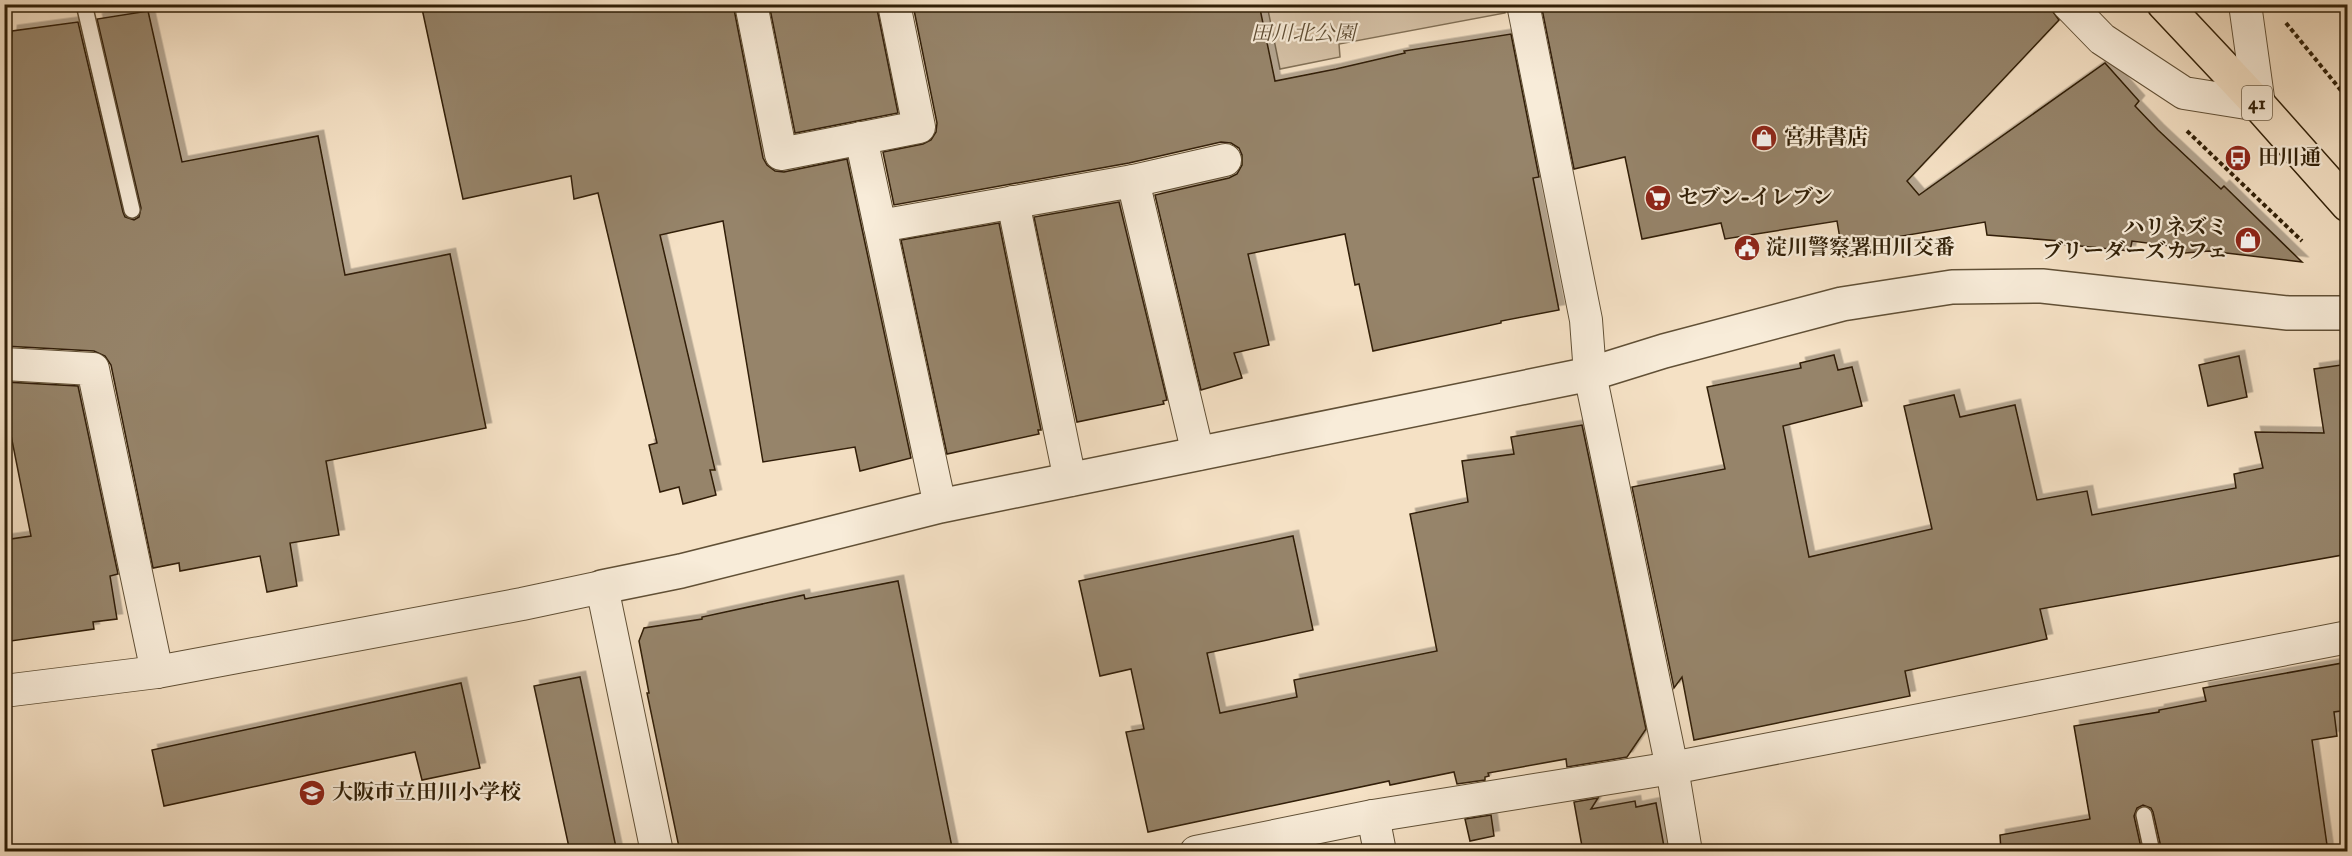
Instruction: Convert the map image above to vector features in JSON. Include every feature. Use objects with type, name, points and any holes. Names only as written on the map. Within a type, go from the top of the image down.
[{"type":"main road","name":"41","points":[[2164,4],[2259,105],[2348,205]]},
{"type":"street","points":[[757,6],[781,154],[919,127],[894,4]]},
{"type":"street","points":[[1523,4],[1586,320],[1590,374],[1672,768],[1686,852]]},
{"type":"street","points":[[2068,4],[2102,39],[2184,93],[2259,105],[2245,4]]},
{"type":"street","points":[[861,138],[939,506]]},
{"type":"street","points":[[880,226],[1133,181],[1225,160]]},
{"type":"street","points":[[1133,181],[1198,454]]},
{"type":"street","points":[[1012,202],[1070,480]]},
{"type":"street","points":[[4,692],[157,672],[681,571],[939,506],[1590,374],[1664,351],[1842,304],[1952,287],[2042,286],[2288,313],[2348,313]]},
{"type":"street","points":[[4,364],[93,369],[157,672]]},
{"type":"street","points":[[602,587],[657,852]]},
{"type":"street","points":[[1196,852],[1373,816],[1672,768],[2348,637]]},
{"type":"street","points":[[1373,816],[1380,852]]},
{"type":"lane","points":[[84,4],[132,210]]},
{"type":"lane","points":[[2144,815],[2152,852]]},
{"type":"path","points":[[2279,14],[2348,99]]},
{"type":"path","points":[[2187,130],[2302,241]]},
{"type":"green space","name":"田川北公園","points":[[1503,4],[1505,13],[1339,44],[1340,57],[1280,69],[1267,5]]},
{"type":"building","points":[[421,4],[733,4],[763,158],[767,165],[775,171],[784,172],[847,159],[911,458],[860,471],[855,447],[763,462],[723,221],[660,235],[715,470],[710,470],[716,495],[683,504],[679,487],[660,492],[649,445],[657,443],[598,193],[574,199],[571,176],[463,199]]},
{"type":"building","points":[[769,4],[876,4],[898,113],[795,133]]},
{"type":"building","points":[[945,4],[1259,4],[1275,81],[1405,53],[1404,51],[1511,34],[1539,177],[1533,178],[1559,310],[1373,351],[1359,284],[1355,285],[1345,234],[1248,254],[1269,345],[1234,353],[1242,378],[1201,390],[1155,195],[1229,178],[1237,174],[1242,165],[1239,148],[1231,143],[1221,142],[1129,163],[894,205],[883,152],[923,144],[931,140],[936,132],[937,123],[914,10]]},
{"type":"building","points":[[1541,4],[2051,4],[2051,9],[2059,20],[1907,181],[1919,195],[2105,63],[2139,101],[2135,106],[2158,130],[2221,189],[2224,186],[2302,262],[2209,251],[2185,253],[2178,247],[2132,241],[2130,251],[2060,244],[2060,241],[1987,235],[1985,222],[1872,241],[1873,252],[1843,257],[1837,221],[1725,239],[1721,223],[1642,239],[1625,157],[1574,169]]},
{"type":"building","points":[[148,11],[182,162],[318,136],[345,275],[450,254],[486,428],[326,461],[339,535],[290,543],[297,586],[267,592],[260,556],[180,571],[179,563],[153,568],[111,365],[105,356],[94,351],[4,346],[4,54],[10,54],[12,31],[78,22],[123,212],[125,217],[134,220],[139,217],[141,208],[97,19]]},
{"type":"building","points":[[1119,202],[1167,400],[1163,401],[1164,404],[1077,422],[1034,217]]},
{"type":"building","points":[[999,223],[1041,430],[1038,430],[1039,434],[947,454],[901,240]]},
{"type":"building","points":[[1834,355],[1838,370],[1852,367],[1862,406],[1783,426],[1809,557],[1932,529],[1904,406],[1954,395],[1960,417],[2015,405],[2037,500],[2087,491],[2092,515],[2236,488],[2234,474],[2263,468],[2255,432],[2324,433],[2314,369],[2348,364],[2348,554],[2040,609],[2047,639],[1905,671],[1910,696],[1694,740],[1682,677],[1674,688],[1632,487],[1725,469],[1707,387],[1801,368],[1800,363]]},
{"type":"building","points":[[2239,356],[2247,397],[2208,406],[2199,365]]},
{"type":"building","points":[[4,382],[78,386],[118,574],[110,576],[117,619],[93,622],[94,629],[4,642],[4,540],[31,536],[4,400]]},
{"type":"building","points":[[1582,425],[1646,729],[1627,757],[1567,767],[1566,759],[1488,773],[1489,776],[1485,777],[1485,780],[1457,784],[1454,772],[1390,785],[1389,781],[1148,832],[1126,732],[1144,729],[1131,669],[1100,676],[1079,581],[1293,536],[1313,630],[1207,653],[1220,713],[1297,697],[1294,680],[1437,651],[1410,514],[1468,502],[1462,461],[1514,454],[1511,437]]},
{"type":"building","points":[[898,581],[953,852],[680,852],[647,693],[649,693],[639,641],[644,628],[702,619],[702,617],[804,595],[805,599]]},
{"type":"building","points":[[2348,662],[2348,710],[2334,712],[2337,736],[2312,740],[2328,852],[2162,852],[2153,812],[2151,808],[2143,805],[2137,808],[2134,816],[2142,852],[2001,852],[2000,835],[2090,819],[2074,726],[2159,712],[2159,710],[2206,701],[2203,688]]},
{"type":"building","points":[[580,677],[617,852],[570,852],[534,686]]},
{"type":"building","points":[[461,683],[480,768],[422,780],[415,752],[164,806],[152,750]]},
{"type":"building","points":[[1598,798],[1591,809],[1635,801],[1636,807],[1656,803],[1665,852],[1583,852],[1574,802]]},
{"type":"building","points":[[1491,815],[1494,836],[1470,841],[1465,819]]},
{"type":"place","name":"宮井書店","points":[[1764,138]]},
{"type":"place","name":"田川通","points":[[2238,158]]},
{"type":"place","name":"セブン-イレブン","points":[[1658,198]]},
{"type":"place","name":"ハリネズミ ブリーダーズカフェ","points":[[2248,240]]},
{"type":"place","name":"淀川警察署田川交番","points":[[1747,248]]},
{"type":"place","name":"大阪市立田川小学校","points":[[312,793]]}]
